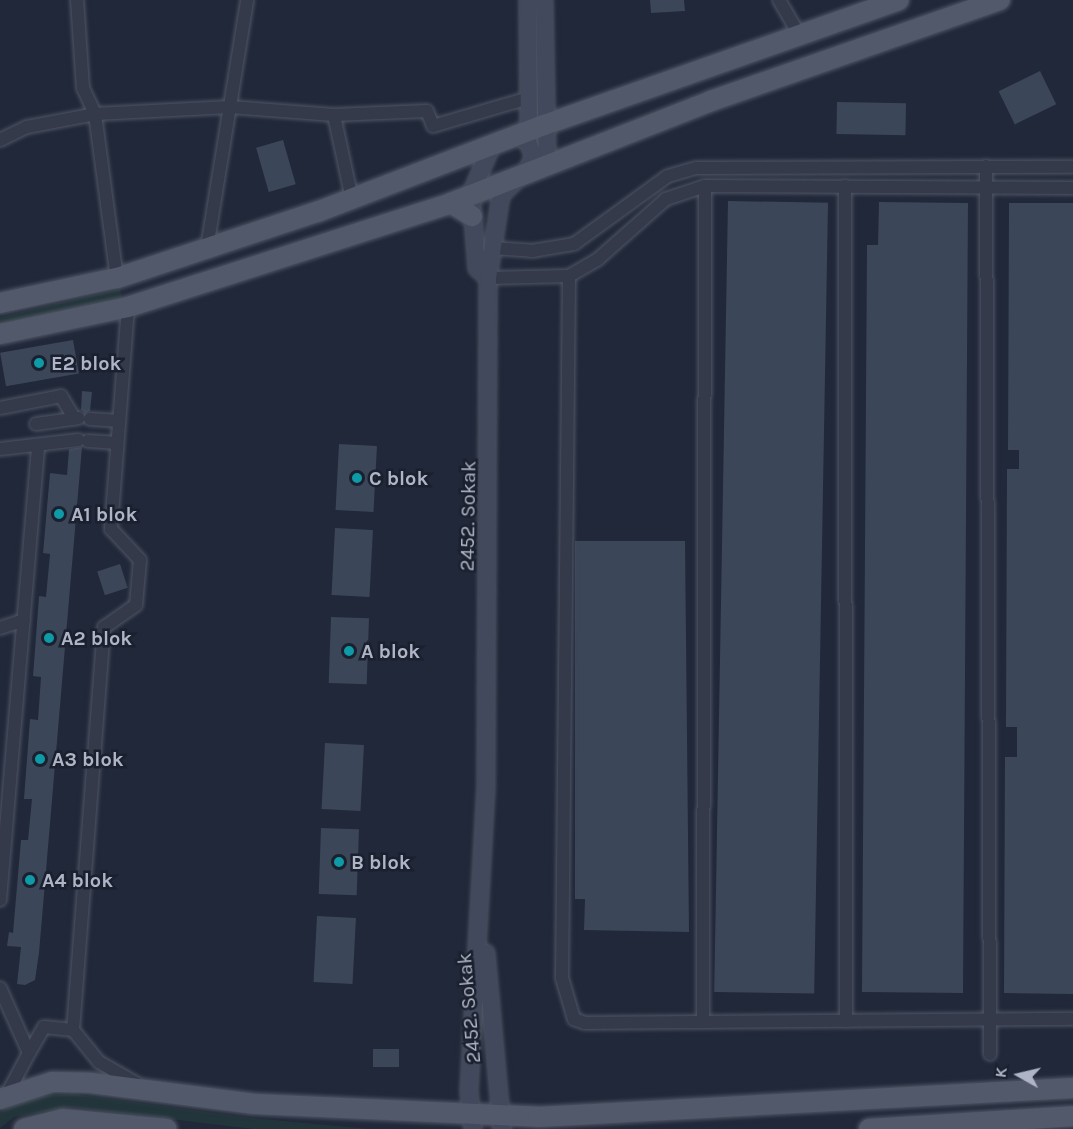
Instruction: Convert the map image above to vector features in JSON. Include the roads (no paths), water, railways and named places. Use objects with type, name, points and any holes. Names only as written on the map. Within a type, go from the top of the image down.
[{"type":"main road","points":[[488,278],[494,248],[496,212],[501,195],[527,170],[534,157],[530,131],[528,0]]},
{"type":"main road","points":[[544,0],[530,131],[547,163]]},
{"type":"main road","points":[[0,303],[117,278],[207,248],[352,199],[530,131],[899,0]]},
{"type":"main road","points":[[0,334],[128,307],[451,203],[527,170],[1000,0]]},
{"type":"main road","name":"2452. Sokak","points":[[471,1122],[481,895],[490,485],[488,278],[477,268],[471,194],[491,147]]},
{"type":"main road","points":[[451,203],[472,216]]},
{"type":"main road","name":"2452. Sokak","points":[[481,895],[500,1123]]},
{"type":"main road","points":[[3,1097],[52,1082],[91,1083],[255,1104],[500,1123],[1073,1088]]},
{"type":"main road","points":[[24,1129],[63,1119],[167,1129]]},
{"type":"main road","points":[[891,1128],[1065,1120]]},
{"type":"street","points":[[77,0],[83,88],[95,114],[117,278]]},
{"type":"street","points":[[207,248],[247,0]]},
{"type":"street","points":[[779,0],[801,36]]},
{"type":"street","points":[[0,140],[27,127],[95,114],[230,107],[334,115],[427,111],[433,126],[529,98]]},
{"type":"street","points":[[334,115],[352,199]]},
{"type":"street","points":[[986,166],[990,1054]]},
{"type":"street","points":[[494,248],[532,250],[574,244],[668,176],[696,168],[1073,167]]},
{"type":"street","points":[[488,278],[569,276],[598,259],[666,199],[705,186],[1073,188]]},
{"type":"street","points":[[703,1021],[705,186]]},
{"type":"street","points":[[845,186],[846,1021]]},
{"type":"street","points":[[569,276],[562,978],[568,1010],[574,1019],[585,1023],[1073,1019]]},
{"type":"street","points":[[128,307],[111,529],[140,560],[136,606],[104,627],[73,1030],[99,1062],[126,1079],[166,1094]]},
{"type":"street","points":[[0,408],[61,396],[81,418]]},
{"type":"street","points":[[36,424],[81,418],[119,421]]},
{"type":"street","points":[[0,449],[83,441],[117,443]]},
{"type":"street","points":[[0,900],[38,447]]},
{"type":"street","points":[[0,628],[24,620]]},
{"type":"street","points":[[0,988],[29,1053]]},
{"type":"street","points":[[3,1097],[44,1027],[73,1030]]},
{"type":"place","name":"E2 blok","points":[[39,363]]},
{"type":"place","name":"C blok","points":[[357,478]]},
{"type":"place","name":"A1 blok","points":[[59,514]]},
{"type":"place","name":"A2 blok","points":[[49,638]]},
{"type":"place","name":"A blok","points":[[349,651]]},
{"type":"place","name":"A3 blok","points":[[40,759]]},
{"type":"place","name":"B blok","points":[[339,862]]},
{"type":"place","name":"A4 blok","points":[[30,880]]}]
